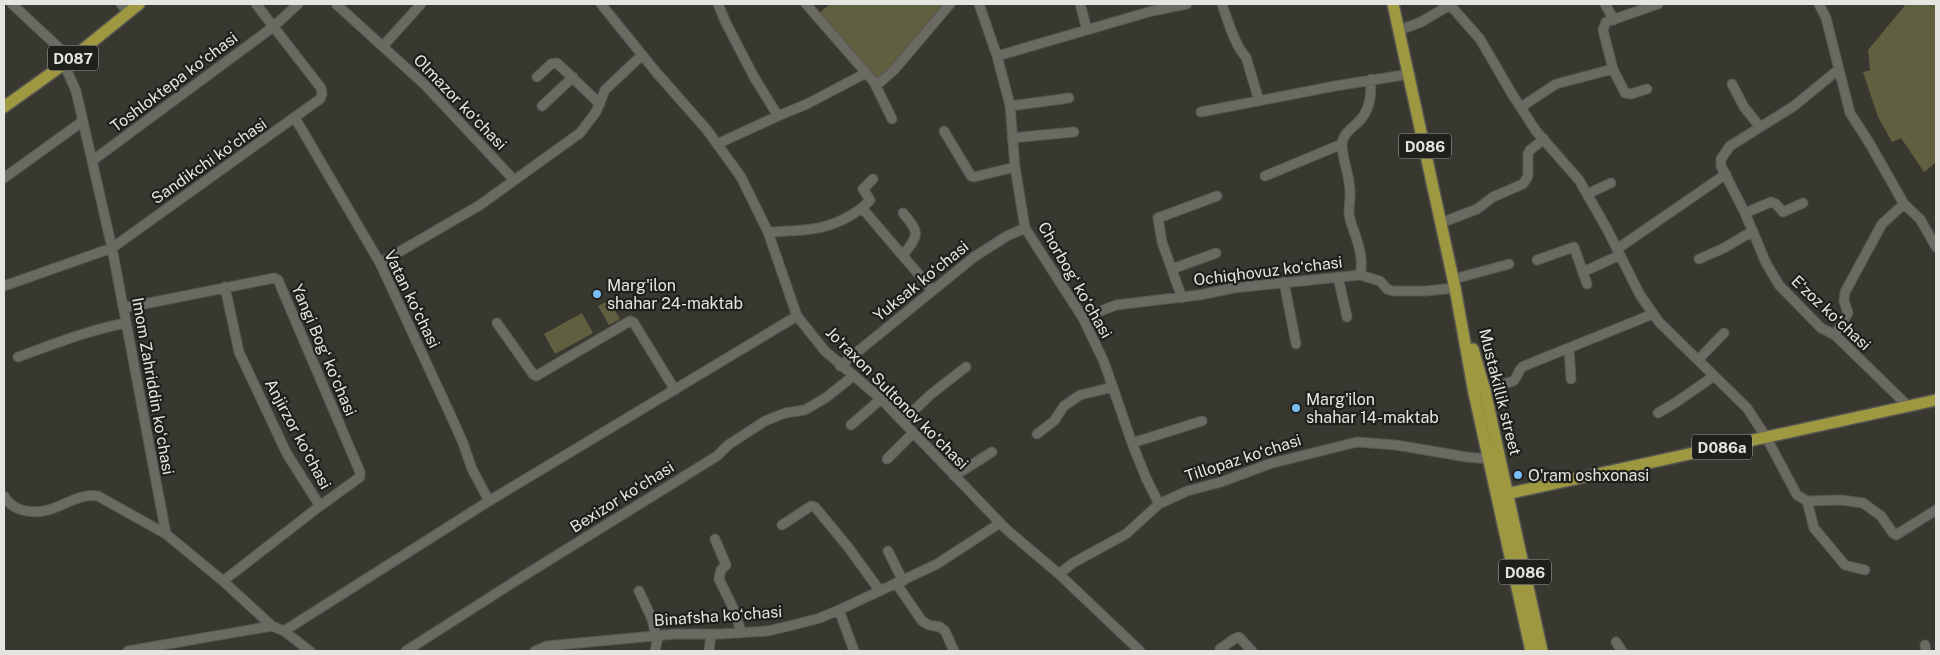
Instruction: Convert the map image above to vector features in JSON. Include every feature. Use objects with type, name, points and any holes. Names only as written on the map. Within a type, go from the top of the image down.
[{"type":"main road","name":"D087","points":[[4,107],[67,62],[125,8],[139,4]]},
{"type":"main road","name":"Mustakillik street","points":[[1393,4],[1502,495],[1531,651]]},
{"type":"main road","name":"Mustakillik street","points":[[1480,392],[1489,458],[1502,495],[1542,651]]},
{"type":"main road","name":"D086a","points":[[1502,495],[1936,400]]},
{"type":"street","points":[[12,4],[67,62]]},
{"type":"street","name":"Sandikchi koʻchasi","points":[[4,286],[112,248],[320,99],[322,94],[321,88],[256,4]]},
{"type":"street","points":[[273,27],[298,4]]},
{"type":"street","name":"Olmazor koʻchasi","points":[[336,4],[425,85],[514,180]]},
{"type":"street","points":[[384,46],[422,4]]},
{"type":"street","points":[[604,7],[614,4]]},
{"type":"street","points":[[718,4],[754,77],[778,116]]},
{"type":"street","points":[[806,4],[876,86],[892,118]]},
{"type":"street","points":[[876,86],[894,70],[950,4]]},
{"type":"street","name":"Chorbogʻ koʻchasi","points":[[979,4],[1010,106],[1015,167],[1025,228],[1083,318],[1104,362],[1132,443],[1159,504]]},
{"type":"street","points":[[1080,4],[1087,30]]},
{"type":"street","points":[[996,56],[1087,30],[1157,7],[1187,4]]},
{"type":"street","points":[[1222,4],[1236,40],[1246,57],[1259,101]]},
{"type":"street","points":[[1400,30],[1421,22],[1450,4],[1480,39],[1536,131],[1579,180],[1640,295],[1653,314],[1748,408],[1797,495],[1807,501],[1841,500],[1863,504],[1881,516],[1896,535],[1936,510]]},
{"type":"street","points":[[1605,4],[1614,20]]},
{"type":"street","points":[[1647,89],[1631,94],[1625,93],[1613,69],[1603,30],[1606,22],[1657,4]]},
{"type":"street","points":[[1819,4],[1826,18],[1850,113],[1904,204],[1920,219],[1936,247]]},
{"type":"street","name":"Joʻraxon Sultonov koʻchasi","points":[[604,7],[718,144],[741,177],[768,232],[797,316],[825,351],[840,366],[881,399],[1000,523],[1059,574],[1140,651]]},
{"type":"street","name":"Toshloktepa koʻchasi","points":[[92,161],[273,27]]},
{"type":"street","points":[[380,263],[480,205],[580,132],[596,112],[605,90],[642,55]]},
{"type":"street","name":"Imom Zahriddin koʻchasi","points":[[67,62],[76,91],[112,248],[166,534]]},
{"type":"street","points":[[537,77],[551,64],[556,62],[600,104]]},
{"type":"street","points":[[1520,107],[1556,84],[1613,69]]},
{"type":"street","points":[[1583,272],[1618,252],[1726,174],[1721,166],[1721,159],[1726,150],[1744,136],[1794,106],[1839,69]]},
{"type":"street","points":[[718,144],[808,104],[866,73]]},
{"type":"street","points":[[1201,112],[1371,79],[1410,74]]},
{"type":"street","points":[[542,106],[573,77]]},
{"type":"street","points":[[1360,275],[1362,261],[1348,207],[1350,193],[1342,144],[1344,136],[1362,118],[1371,100],[1371,79]]},
{"type":"street","points":[[1732,84],[1744,107],[1760,127]]},
{"type":"street","points":[[1010,106],[1069,98]]},
{"type":"street","name":"Vatan koʻchasi","points":[[295,118],[380,263],[451,416],[472,469],[489,501]]},
{"type":"street","name":"Toshloktepa koʻchasi","points":[[4,178],[83,121]]},
{"type":"street","points":[[944,130],[972,176],[1015,167]]},
{"type":"street","points":[[1012,138],[1074,132]]},
{"type":"street","points":[[1441,223],[1476,209],[1493,197],[1523,184],[1528,176],[1528,154],[1530,150],[1544,139]]},
{"type":"street","points":[[1265,176],[1342,144]]},
{"type":"street","name":"Eʻzoz koʻchasi","points":[[1726,174],[1766,263],[1779,285],[1822,328],[1835,335],[1908,406]]},
{"type":"street","points":[[768,232],[810,230],[844,220],[870,200],[863,189],[873,179]]},
{"type":"street","points":[[1587,194],[1611,183]]},
{"type":"street","points":[[1182,298],[1162,242],[1158,218],[1218,196]]},
{"type":"street","points":[[1745,213],[1769,202],[1776,204],[1783,212],[1803,203]]},
{"type":"street","points":[[1835,335],[1848,313],[1844,301],[1845,292],[1882,224],[1904,204]]},
{"type":"street","points":[[862,208],[932,290]]},
{"type":"street","points":[[903,213],[916,228],[916,234],[914,242],[903,255]]},
{"type":"street","name":"Yuksak koʻchasi","points":[[840,366],[974,257],[1007,236],[1025,228]]},
{"type":"street","points":[[1699,260],[1753,231]]},
{"type":"street","points":[[1537,260],[1574,247],[1587,284]]},
{"type":"street","points":[[1172,269],[1216,253]]},
{"type":"street","name":"Ochiqhovuz koʻchasi","points":[[1083,318],[1116,305],[1182,298],[1234,288],[1360,275],[1380,281],[1387,289],[1394,291],[1425,291],[1455,284],[1509,264]]},
{"type":"street","points":[[1338,277],[1347,317]]},
{"type":"street","name":"Yangi Bogʻ koʻchasi","points":[[124,308],[274,278],[278,280],[360,472],[360,477],[320,506]]},
{"type":"street","points":[[1284,282],[1296,344]]},
{"type":"street","name":"Anjirzor koʻchasi","points":[[223,581],[320,506],[287,454],[239,352],[225,287]]},
{"type":"street","points":[[1480,392],[1513,381],[1519,369],[1524,366],[1653,314]]},
{"type":"street","points":[[284,632],[489,501],[797,316]]},
{"type":"street","points":[[497,323],[532,374],[536,376],[630,321],[634,323],[676,390]]},
{"type":"street","points":[[18,357],[62,341],[126,323]]},
{"type":"street","points":[[1698,360],[1724,333]]},
{"type":"street","points":[[1569,349],[1571,379]]},
{"type":"street","points":[[903,421],[930,395],[966,367]]},
{"type":"street","name":"Bexizor koʻchasi","points":[[406,651],[717,456],[728,445],[765,421],[785,413],[805,410],[827,397],[853,376]]},
{"type":"street","points":[[1658,413],[1714,376]]},
{"type":"street","points":[[1037,434],[1054,421],[1064,406],[1080,395],[1113,387]]},
{"type":"street","points":[[851,425],[881,399]]},
{"type":"street","points":[[1132,443],[1202,421]]},
{"type":"street","points":[[887,458],[913,433]]},
{"type":"street","name":"Tillopaz koʻchasi","points":[[1059,574],[1073,563],[1126,534],[1159,504],[1187,491],[1222,482],[1263,466],[1357,442],[1396,444],[1467,457],[1489,458]]},
{"type":"street","points":[[954,476],[992,452]]},
{"type":"street","points":[[4,496],[17,509],[34,512],[55,509],[86,496],[98,496],[106,499],[166,534],[223,581],[272,626],[284,632],[310,651]]},
{"type":"street","points":[[1807,501],[1814,528],[1820,536],[1845,565],[1865,570]]},
{"type":"street","points":[[782,525],[811,506],[814,506],[848,547],[880,591]]},
{"type":"street","name":"Binafsha koʻchasi","points":[[535,651],[547,646],[657,636],[768,631],[793,626],[820,618],[900,582],[936,564],[1000,523]]},
{"type":"street","points":[[715,540],[726,565],[721,570],[719,579],[735,612],[742,632]]},
{"type":"street","points":[[888,551],[900,582],[922,620],[926,624],[945,630],[954,651]]},
{"type":"street","points":[[640,591],[657,636],[655,651]]},
{"type":"street","points":[[839,610],[854,651]]},
{"type":"street","points":[[128,651],[272,626]]},
{"type":"street","points":[[709,651],[711,634]]},
{"type":"street","points":[[1220,649],[1239,637],[1252,651]]},
{"type":"street","points":[[1616,642],[1622,651]]},
{"type":"shaded area","points":[[830,4],[946,4],[878,82],[819,13]]},
{"type":"shaded area","points":[[1906,4],[1936,4],[1936,165],[1935,163],[1924,172],[1901,138],[1892,142],[1878,117],[1863,72],[1870,70],[1868,50]]},
{"type":"shaded area","points":[[609,300],[620,319],[609,325],[598,306]]},
{"type":"shaded area","points":[[582,313],[593,333],[555,354],[544,334]]},
{"type":"place","name":"Marg'ilon shahar 24-maktab","points":[[597,294]]},
{"type":"place","name":"Marg'ilon shahar 14-maktab","points":[[1296,408]]},
{"type":"place","name":"O'ram oshxonasi","points":[[1518,475]]}]
